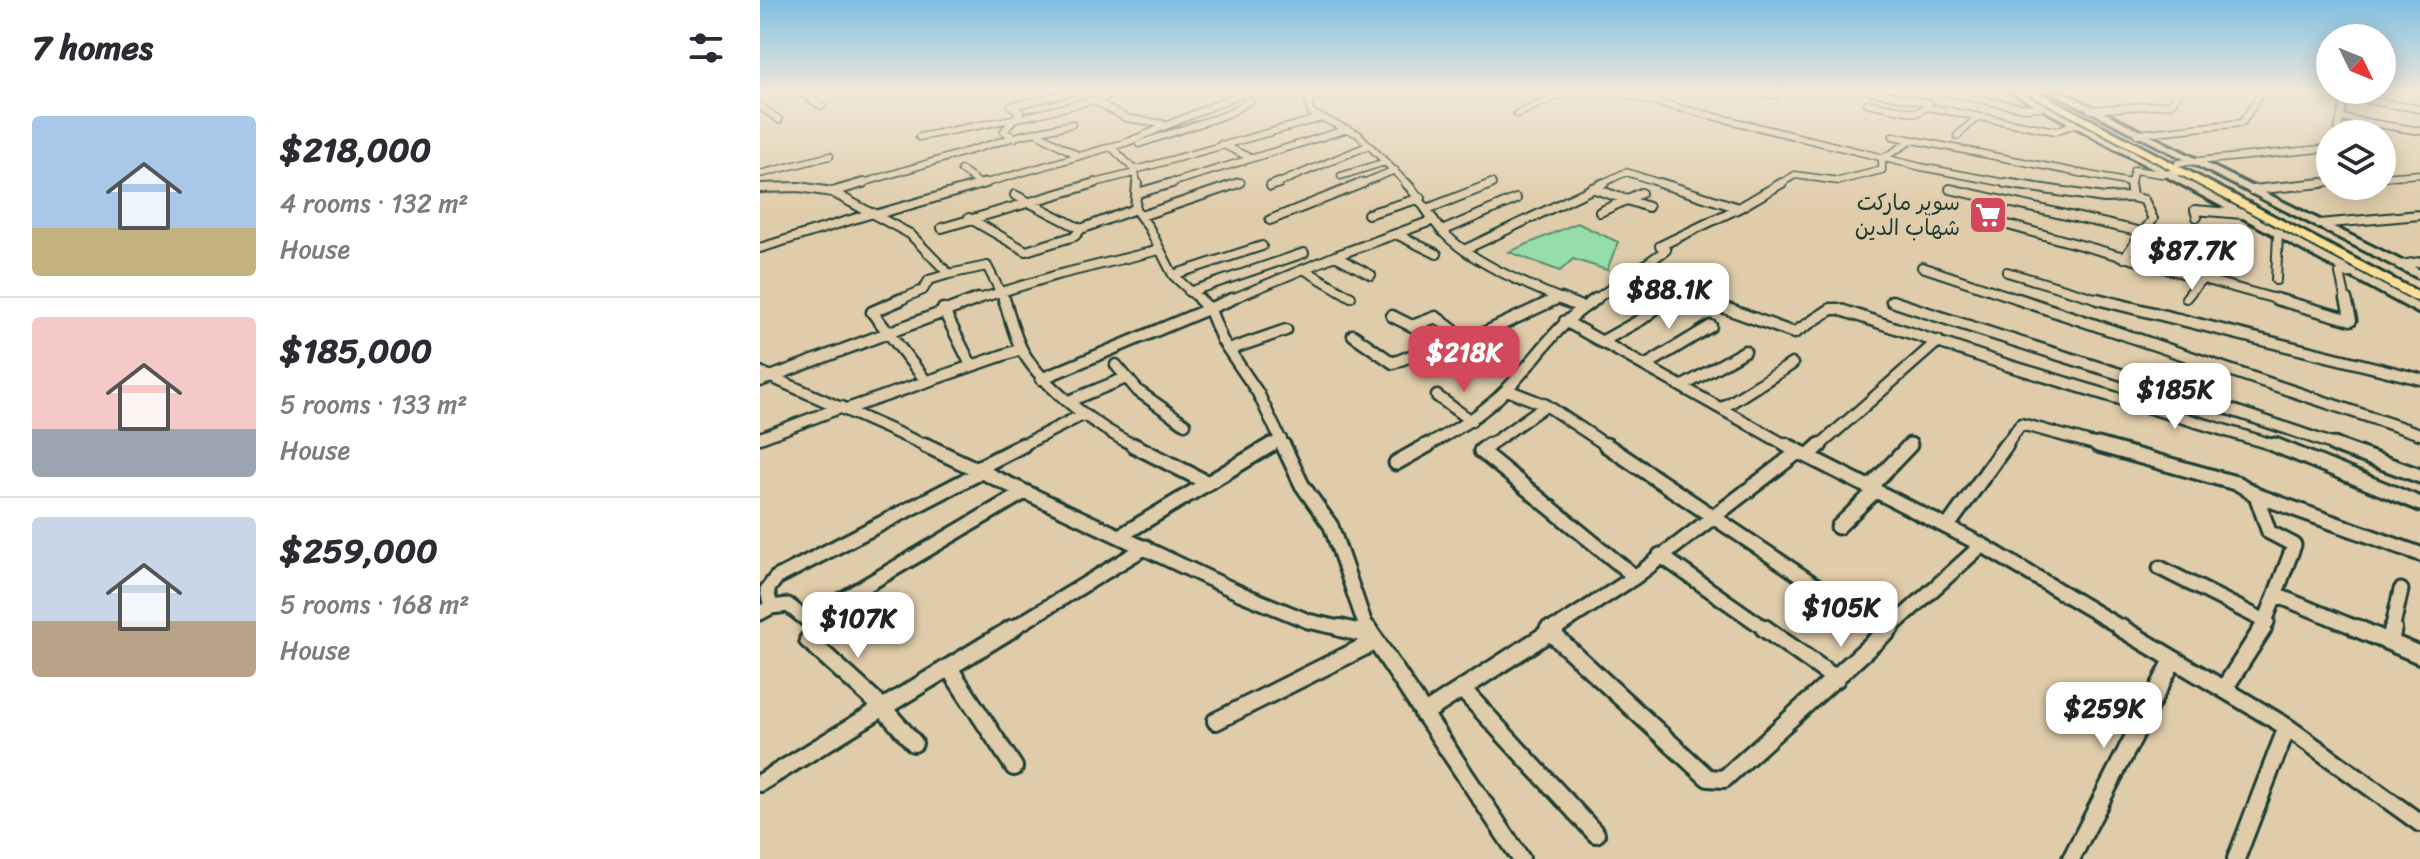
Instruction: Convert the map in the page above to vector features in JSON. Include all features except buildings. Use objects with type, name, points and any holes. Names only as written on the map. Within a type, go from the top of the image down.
[{"type":"main road","points":[[2109,131],[2420,289]]},
{"type":"main road","points":[[2114,131],[2420,299]]},
{"type":"street","points":[[919,137],[950,131]]},
{"type":"street","points":[[1004,131],[1015,138]]},
{"type":"street","points":[[832,192],[1039,131]]},
{"type":"street","points":[[1114,150],[1151,131]]},
{"type":"street","points":[[760,248],[1174,131]]},
{"type":"street","points":[[942,228],[966,217],[1135,172],[1271,131]]},
{"type":"street","points":[[1138,193],[1341,131]]},
{"type":"street","points":[[1352,131],[1395,170],[1421,198],[1442,231],[1464,250],[1583,308]]},
{"type":"street","points":[[1774,131],[1882,159],[2049,191],[2144,200],[2153,216],[2124,258]]},
{"type":"street","points":[[1957,136],[1962,131]]},
{"type":"street","points":[[2088,131],[2420,310]]},
{"type":"street","points":[[2131,131],[2420,275]]},
{"type":"street","points":[[2137,134],[2165,131]]},
{"type":"street","points":[[1035,132],[1079,156]]},
{"type":"street","points":[[1893,136],[2130,183]]},
{"type":"street","points":[[1882,159],[1911,141]]},
{"type":"street","points":[[1221,144],[1251,158]]},
{"type":"street","points":[[1271,186],[1367,146]]},
{"type":"street","points":[[2132,197],[2130,183],[2134,170],[2168,173],[2194,161],[2316,149]]},
{"type":"street","points":[[1114,150],[1135,172],[1138,213],[1173,275],[1210,310],[1222,340],[1258,393],[1302,485],[1331,526],[1372,638],[1521,859]]},
{"type":"street","points":[[760,174],[830,156]]},
{"type":"street","points":[[1396,463],[1471,421],[1507,390],[1565,321],[1666,250],[1660,246],[1739,208],[1795,175],[1831,183],[1855,180],[1882,170],[1882,159]]},
{"type":"street","points":[[1341,176],[1385,162]]},
{"type":"street","points":[[961,170],[980,184]]},
{"type":"street","points":[[1270,220],[1395,170]]},
{"type":"street","points":[[1464,250],[1628,172],[1739,208]]},
{"type":"street","points":[[2396,176],[2420,174]]},
{"type":"street","points":[[966,217],[1026,251],[1075,236],[1081,229],[1241,182]]},
{"type":"street","points":[[2252,190],[2316,183]]},
{"type":"street","points":[[1427,209],[1491,184]]},
{"type":"street","points":[[760,188],[799,187],[832,192],[910,234],[949,274]]},
{"type":"street","points":[[1592,188],[1648,207]]},
{"type":"street","points":[[1950,189],[2142,232]]},
{"type":"street","points":[[1600,212],[1641,193]]},
{"type":"street","points":[[1015,195],[1081,229]]},
{"type":"street","points":[[1368,214],[1421,198]]},
{"type":"street","points":[[1442,231],[1516,199]]},
{"type":"street","points":[[2197,217],[2194,210],[2242,214]]},
{"type":"street","points":[[2319,224],[2420,215]]},
{"type":"street","points":[[1979,217],[2351,320],[2343,298],[2340,274],[2352,273]]},
{"type":"street","points":[[1041,379],[1335,256],[1434,220]]},
{"type":"street","points":[[2276,280],[2278,233]]},
{"type":"street","points":[[1396,234],[1437,254]]},
{"type":"street","points":[[1173,275],[1262,246]]},
{"type":"street","points":[[764,377],[943,309],[1159,250]]},
{"type":"street","points":[[1189,292],[1304,253]]},
{"type":"street","points":[[1335,256],[1371,275]]},
{"type":"street","points":[[2400,265],[2420,262]]},
{"type":"street","points":[[926,381],[872,312],[923,290],[929,280],[984,265],[1002,292],[1021,349],[1041,379],[1121,439],[1206,482]]},
{"type":"street","points":[[1922,267],[2420,434]]},
{"type":"street","points":[[1305,270],[1351,297]]},
{"type":"street","points":[[1637,270],[1678,291],[1794,333],[1831,309],[2270,443],[2420,504]]},
{"type":"street","points":[[2007,272],[2068,292],[2420,379]]},
{"type":"street","points":[[2186,298],[2202,278]]},
{"type":"street","points":[[1601,342],[1642,319],[1678,291]]},
{"type":"street","points":[[1353,335],[1393,363],[1423,351],[1437,355],[1465,339],[1558,298]]},
{"type":"street","points":[[1892,301],[2223,405],[2420,476]]},
{"type":"street","points":[[943,309],[971,365]]},
{"type":"street","points":[[1392,316],[1412,326],[1436,317],[1465,339]]},
{"type":"street","points":[[1565,321],[1803,454],[1982,545],[2287,727],[2420,823]]},
{"type":"street","points":[[1645,366],[1711,326]]},
{"type":"street","points":[[1423,714],[1548,630],[1635,577],[1713,516],[1803,454],[1964,326]]},
{"type":"street","points":[[1231,349],[1286,330]]},
{"type":"street","points":[[760,438],[1021,349]]},
{"type":"street","points":[[1683,386],[1745,351]]},
{"type":"street","points":[[1722,408],[1792,364]]},
{"type":"street","points":[[1116,365],[1138,391],[1185,424]]},
{"type":"street","points":[[764,377],[844,408],[1242,594],[1295,616],[1372,638]]},
{"type":"street","points":[[1069,401],[1126,378]]},
{"type":"street","points":[[1507,390],[1546,405],[1886,633]]},
{"type":"street","points":[[1437,396],[1471,421]]},
{"type":"street","points":[[1546,405],[1481,451],[1635,577]]},
{"type":"street","points":[[1023,493],[807,620],[788,605],[766,610],[767,590],[776,578],[1084,414]]},
{"type":"street","points":[[1948,526],[2021,424],[2239,484],[2256,495],[2420,554]]},
{"type":"street","points":[[1120,536],[1281,439]]},
{"type":"street","points":[[1838,527],[1911,444]]},
{"type":"street","points":[[2224,689],[2267,622],[2294,545],[2269,532],[2256,495]]},
{"type":"street","points":[[1548,630],[1708,778],[1724,779],[1982,545]]},
{"type":"street","points":[[760,783],[1146,547]]},
{"type":"street","points":[[1660,555],[1836,679]]},
{"type":"street","points":[[2160,568],[2267,622]]},
{"type":"street","points":[[2390,642],[2401,590]]},
{"type":"street","points":[[2276,595],[2420,655]]},
{"type":"street","points":[[1216,721],[1372,638]]},
{"type":"street","points":[[808,640],[883,708],[914,743]]},
{"type":"street","points":[[2071,859],[2173,660]]},
{"type":"street","points":[[949,668],[1014,767]]},
{"type":"street","points":[[1463,690],[1596,834]]},
{"type":"street","points":[[2236,859],[2287,727]]},
{"type":"green space","points":[[1577,223],[1618,242],[1607,270],[1573,259],[1560,271],[1509,252]]},
{"type":"place","name":"سوپر مارکت شهاب الدین","points":[[1988,215]]}]
